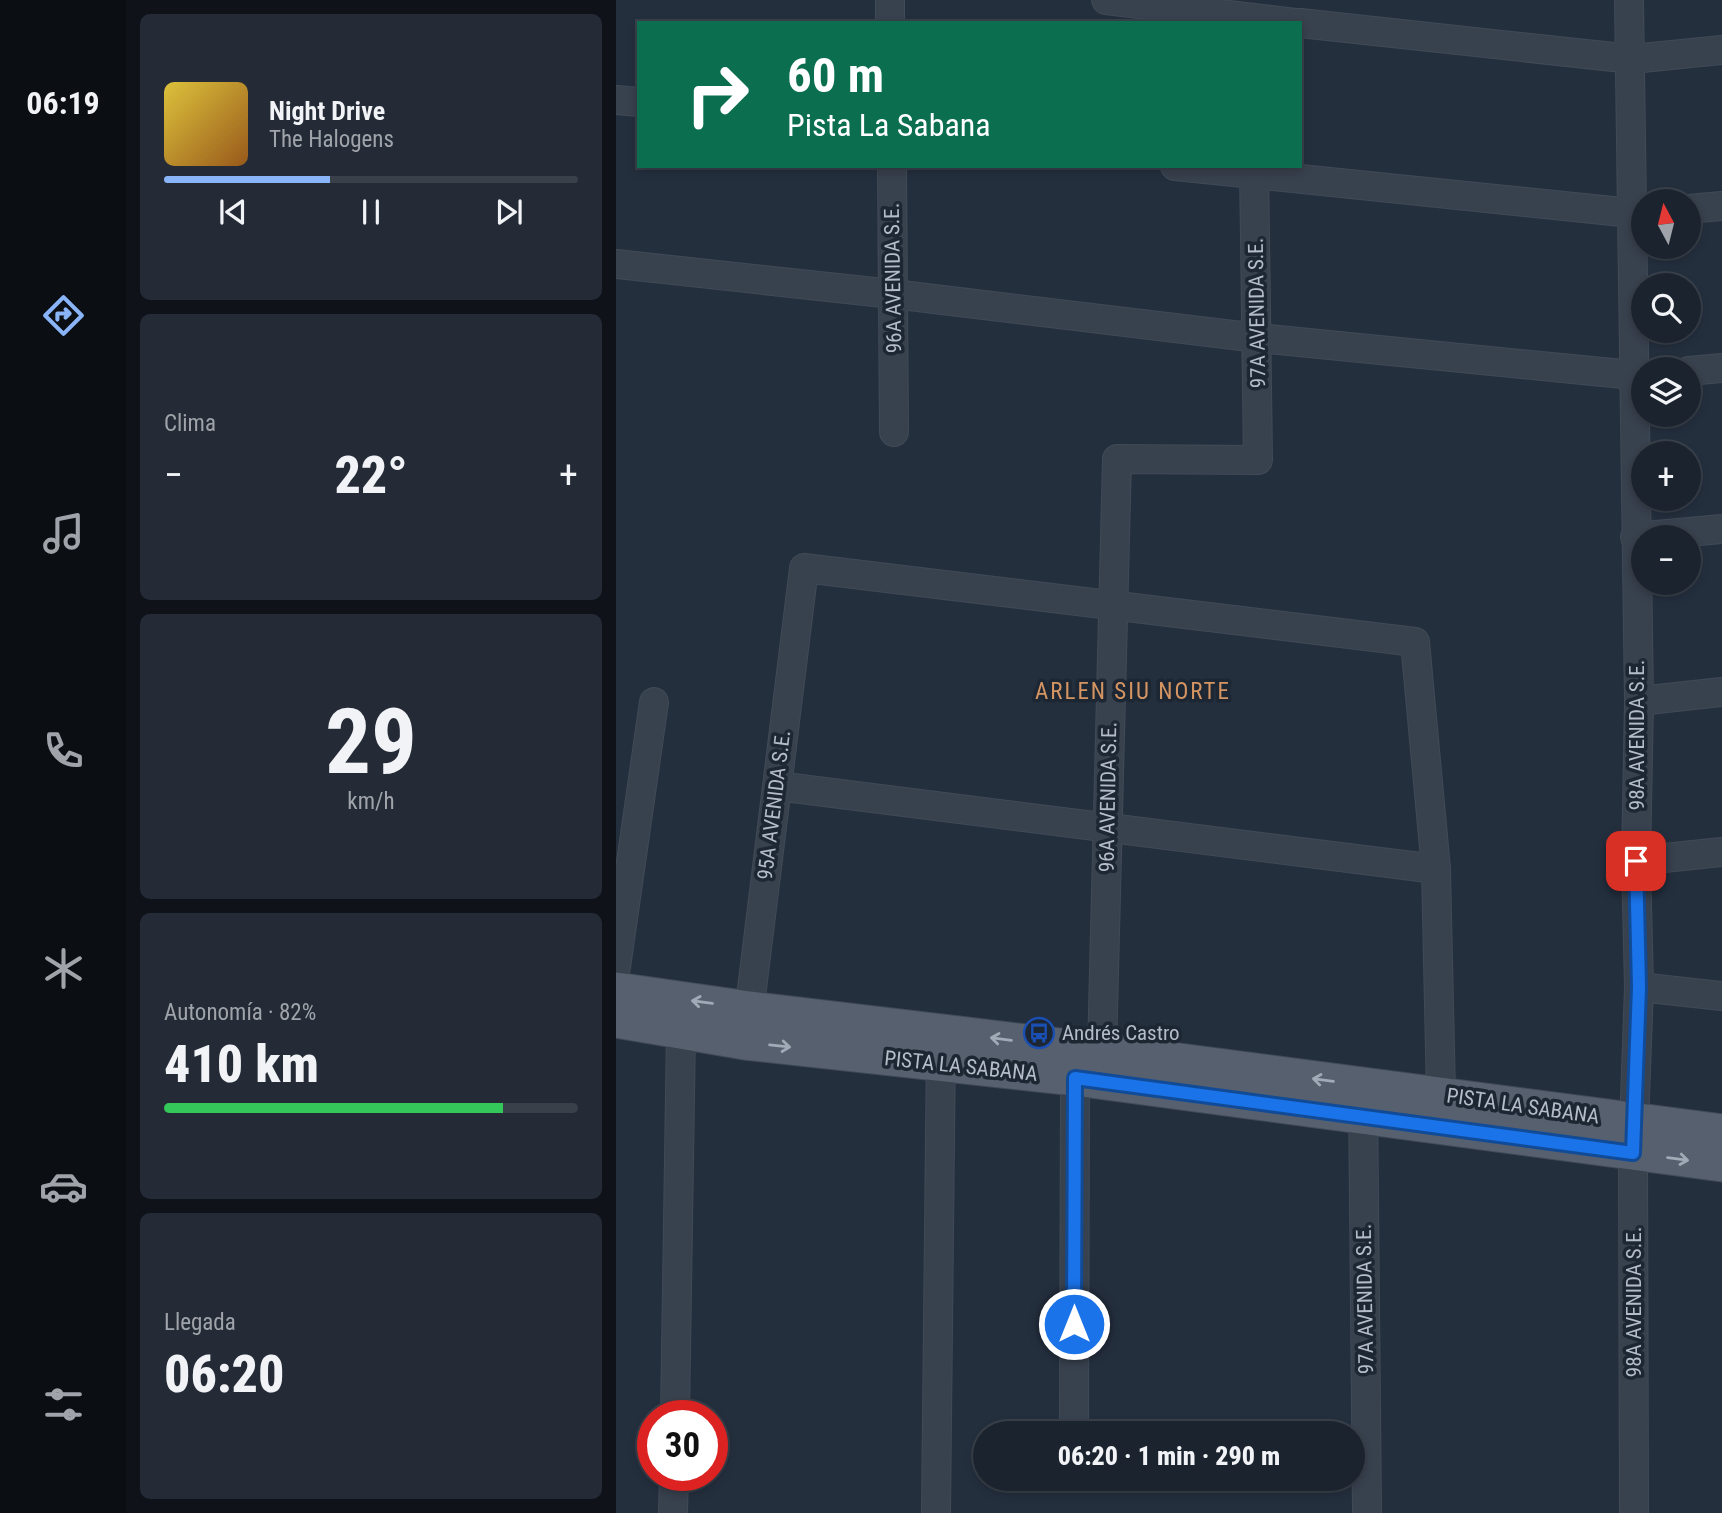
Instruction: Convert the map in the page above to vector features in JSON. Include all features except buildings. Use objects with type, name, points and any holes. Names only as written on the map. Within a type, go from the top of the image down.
[{"type":"main road","name":"PISTA LA SABANA","points":[[616,989],[747,1026],[941,1048],[1102,1051],[1363,1101],[1441,1095],[1634,1137],[1722,1164]]},
{"type":"main road","name":"PISTA LA SABANA","points":[[616,1020],[681,1031],[747,1026]]},
{"type":"main road","name":"PISTA LA SABANA","points":[[941,1048],[1075,1078],[1363,1101],[1634,1137],[1722,1132]]},
{"type":"street","points":[[890,0],[890,21]]},
{"type":"street","points":[[1106,0],[1251,14],[1285,21]]},
{"type":"street","name":"98A AVENIDA S.E.","points":[[1629,0],[1636,189]]},
{"type":"street","points":[[1302,23],[1632,59],[1722,50]]},
{"type":"street","points":[[616,100],[637,102]]},
{"type":"street","name":"96A AVENIDA S.E.","points":[[892,168],[894,432]]},
{"type":"street","points":[[1207,168],[1631,212]]},
{"type":"street","name":"97A AVENIDA S.E.","points":[[1117,459],[1258,460],[1254,171]]},
{"type":"street","points":[[1701,208],[1722,206]]},
{"type":"street","name":"98A AVENIDA S.E.","points":[[1638,259],[1640,357]]},
{"type":"street","points":[[616,264],[1258,338],[1631,375]]},
{"type":"street","points":[[1701,370],[1722,368]]},
{"type":"street","name":"98A AVENIDA S.E.","points":[[1635,525],[1638,427]]},
{"type":"street","name":"96A AVENIDA S.E.","points":[[1102,1051],[1117,459]]},
{"type":"street","points":[[1701,530],[1722,528]]},
{"type":"street","name":"95A AVENIDA S.E.","points":[[747,1026],[804,568],[1113,604]]},
{"type":"street","name":"98A AVENIDA S.E.","points":[[1634,1513],[1634,1137],[1639,987],[1636,861],[1639,701],[1636,595]]},
{"type":"street","points":[[1113,604],[1415,642],[1436,869],[1441,1095]]},
{"type":"street","points":[[1639,701],[1722,692]]},
{"type":"street","points":[[616,967],[654,702]]},
{"type":"street","points":[[777,786],[1436,869]]},
{"type":"street","points":[[1636,861],[1722,852]]},
{"type":"street","points":[[1639,987],[1722,996]]},
{"type":"street","points":[[675,1400],[681,1031]]},
{"type":"street","points":[[936,1513],[941,1048]]},
{"type":"street","points":[[1074,1421],[1075,1078]]},
{"type":"street","name":"97A AVENIDA S.E.","points":[[1363,1101],[1367,1513]]},
{"type":"street","points":[[673,1513],[674,1491]]},
{"type":"place","name":"Andrés Castro","points":[[1039,1033]]},
{"type":"district","name":"ARLEN SIU NORTE","points":[[1133,691]]},
{"type":"route","points":[[1074,1324],[1075,1078],[1633,1153],[1639,987],[1636,861]]}]
